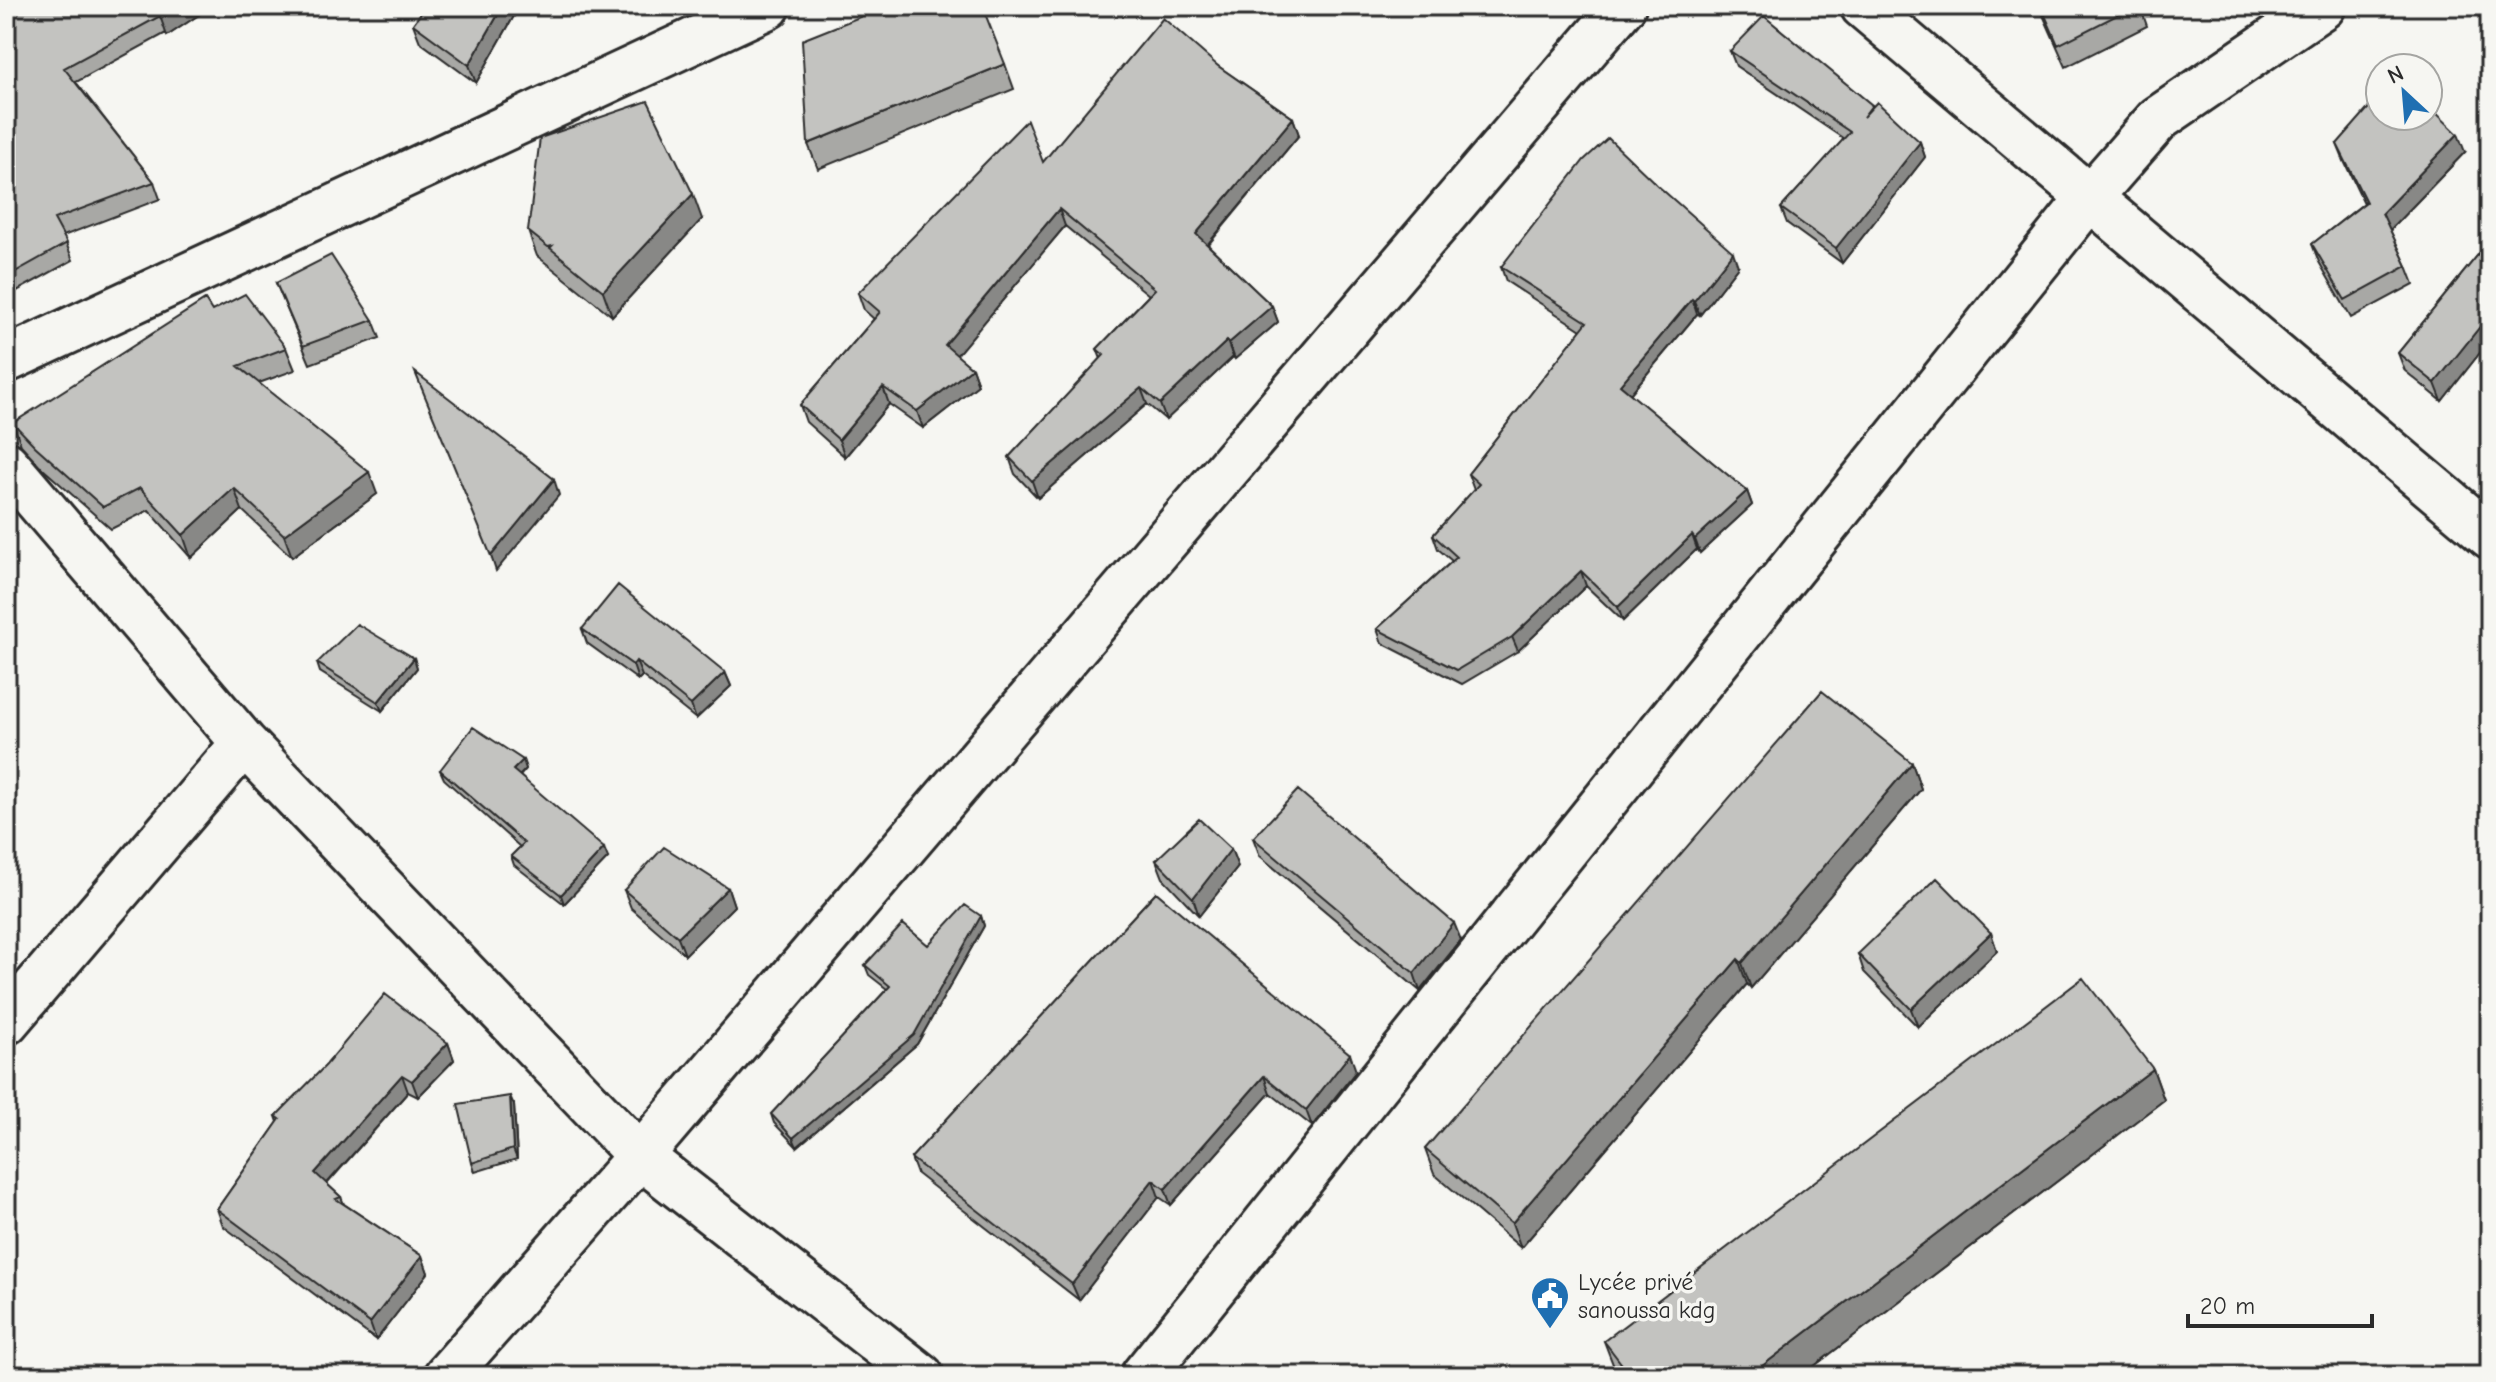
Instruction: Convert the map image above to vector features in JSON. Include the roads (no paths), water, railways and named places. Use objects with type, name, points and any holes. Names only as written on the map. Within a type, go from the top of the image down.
[{"type":"street","points":[[6,360],[768,6]]},
{"type":"street","points":[[446,1376],[640,1156],[1623,6]]},
{"type":"street","points":[[1863,6],[2490,536]]},
{"type":"street","points":[[1143,1376],[2089,198],[2158,119],[2323,6]]},
{"type":"street","points":[[6,464],[244,743],[640,1156],[921,1376]]},
{"type":"street","points":[[6,1022],[244,743]]},
{"type":"place","name":"Lycée privé sanoussa kdg","points":[[1550,1330]]}]
